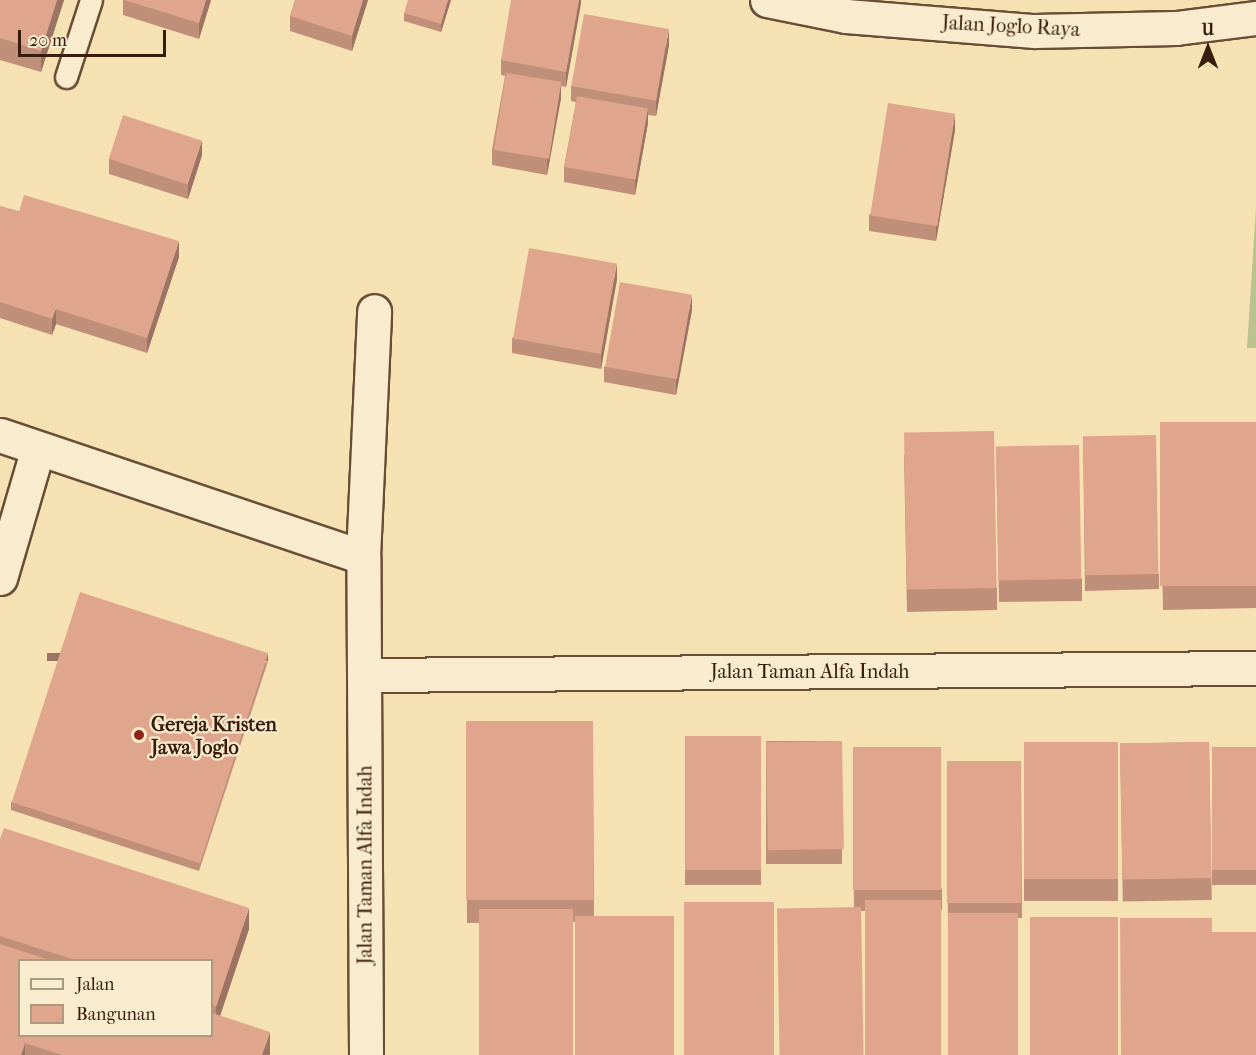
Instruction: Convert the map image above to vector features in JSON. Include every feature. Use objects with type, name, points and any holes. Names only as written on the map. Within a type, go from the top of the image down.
[{"type":"street","name":"Jalan Joglo Raya","points":[[767,0],[846,16],[1034,31],[1176,28],[1256,18]]},
{"type":"street","name":"Jalan Taman Alfa Indah","points":[[366,1055],[363,557],[374,311]]},
{"type":"street","points":[[0,435],[363,557]]},
{"type":"street","points":[[0,578],[38,448]]},
{"type":"street","name":"Jalan Taman Alfa Indah","points":[[364,675],[1256,668]]},
{"type":"lane","points":[[66,77],[91,0]]},
{"type":"green space","points":[[1256,208],[1256,348],[1247,348]]},
{"type":"building","points":[[0,0],[57,0],[41,51],[0,38]]},
{"type":"building","points":[[124,0],[206,0],[199,23]]},
{"type":"building","points":[[295,0],[363,0],[352,36],[290,16]]},
{"type":"building","points":[[408,0],[448,0],[441,24],[404,13]]},
{"type":"building","points":[[511,0],[579,0],[566,72],[501,60]]},
{"type":"building","points":[[584,14],[669,29],[656,101],[571,86]]},
{"type":"building","points":[[506,73],[561,82],[549,159],[494,150]]},
{"type":"building","points":[[577,96],[648,109],[635,179],[564,167]]},
{"type":"building","points":[[888,103],[955,114],[937,226],[870,216]]},
{"type":"building","points":[[123,115],[202,141],[188,184],[109,159]]},
{"type":"building","points":[[24,195],[179,241],[147,338],[56,309],[52,319],[0,302],[0,206],[19,212]]},
{"type":"building","points":[[529,248],[617,263],[601,354],[513,339]]},
{"type":"building","points":[[620,282],[692,295],[677,379],[605,367]]},
{"type":"building","points":[[1160,422],[1256,422],[1256,586],[1160,586]]},
{"type":"building","points":[[994,431],[997,588],[907,590],[904,433]]},
{"type":"building","points":[[1156,435],[1158,574],[1085,575],[1083,436]]},
{"type":"building","points":[[1079,445],[1081,579],[998,580],[996,446]]},
{"type":"building","name":"Gereja Kristen Jawa Joglo","points":[[80,592],[268,653],[200,863],[12,802]]},
{"type":"building","points":[[466,721],[593,721],[593,900],[466,900]]},
{"type":"building","points":[[685,736],[761,736],[761,870],[685,870]]},
{"type":"building","points":[[842,741],[844,849],[768,850],[766,742]]},
{"type":"building","points":[[1024,742],[1118,742],[1118,879],[1024,879]]},
{"type":"building","points":[[1209,742],[1211,878],[1122,880],[1120,744]]},
{"type":"building","points":[[853,747],[941,747],[941,890],[853,890]]},
{"type":"building","points":[[1212,747],[1256,747],[1256,870],[1212,870]]},
{"type":"building","points":[[947,761],[1021,761],[1021,903],[947,903]]},
{"type":"building","points":[[4,828],[249,908],[216,1007],[213,1006],[213,959],[72,959],[0,936],[0,839]]},
{"type":"building","points":[[865,900],[941,900],[941,1055],[865,1055]]},
{"type":"building","points":[[684,902],[774,902],[774,1055],[684,1055]]},
{"type":"building","points":[[861,907],[864,1055],[780,1055],[777,908]]},
{"type":"building","points":[[479,909],[573,909],[573,1055],[479,1055]]},
{"type":"building","points":[[948,913],[1018,913],[1018,1055],[948,1055]]},
{"type":"building","points":[[575,916],[674,916],[674,1055],[575,1055]]},
{"type":"building","points":[[1030,917],[1118,917],[1118,1055],[1030,1055]]},
{"type":"building","points":[[1120,918],[1212,918],[1212,932],[1256,932],[1256,1055],[1121,1055]]},
{"type":"building","points":[[0,944],[47,959],[18,959],[18,1037],[213,1037],[213,1013],[270,1032],[262,1055],[62,1055],[25,1043],[21,1055],[0,1055]]},
{"type":"place","name":"Gereja Kristen Jawa Joglo","points":[[139,735]]}]
